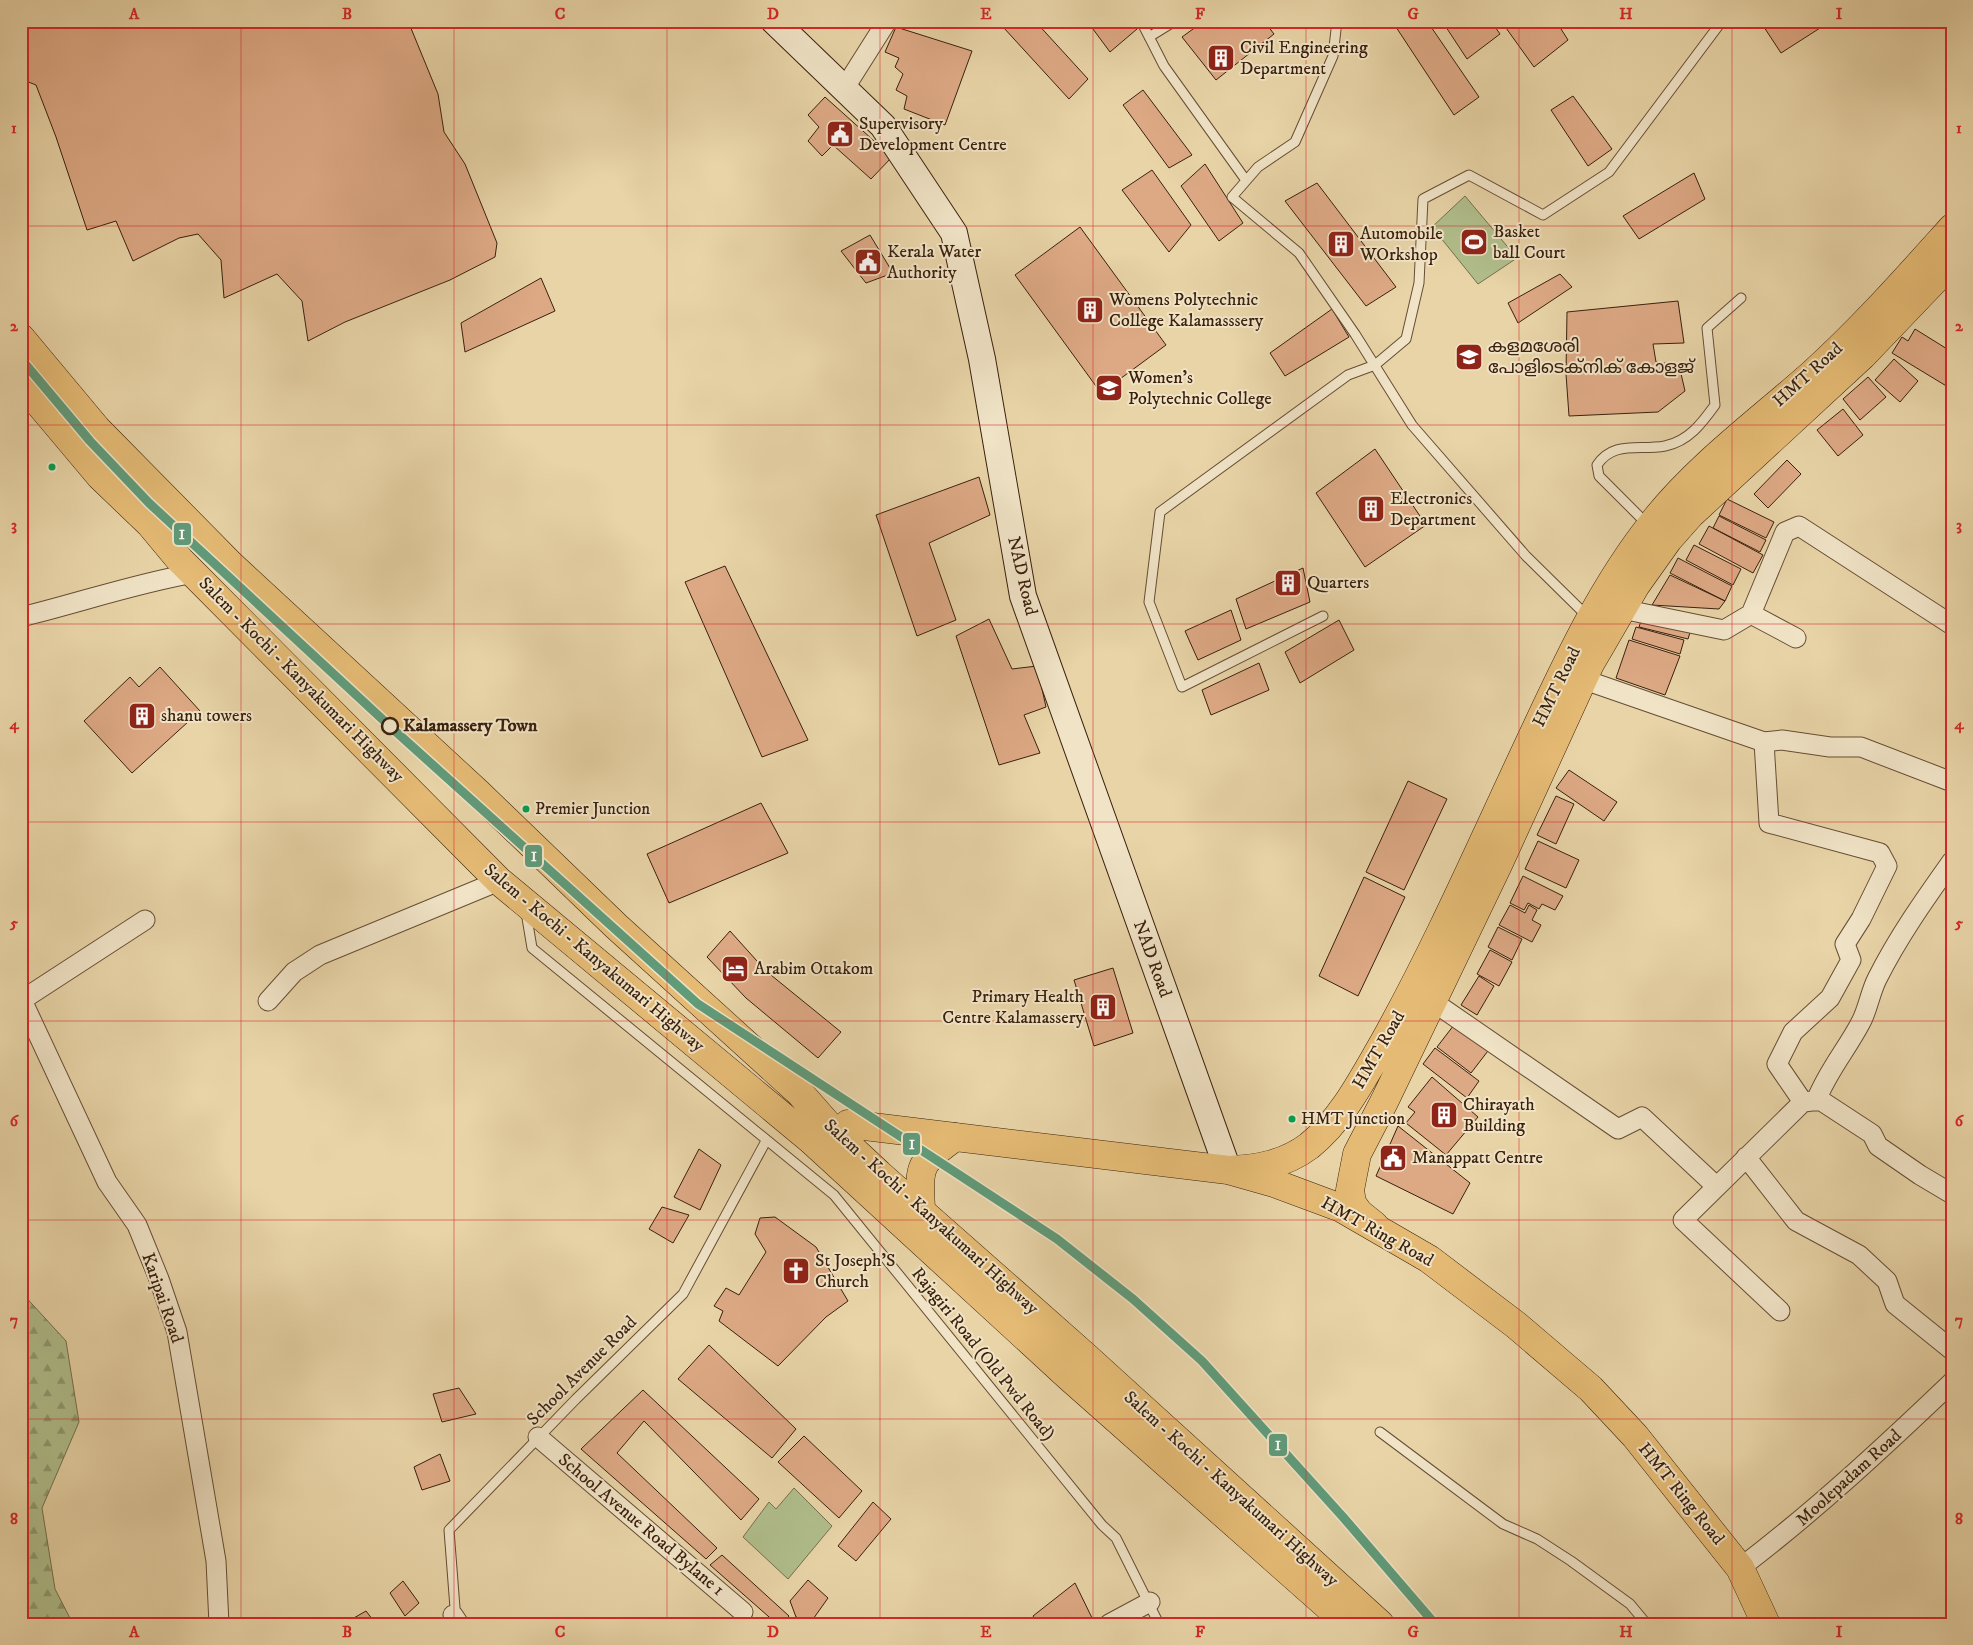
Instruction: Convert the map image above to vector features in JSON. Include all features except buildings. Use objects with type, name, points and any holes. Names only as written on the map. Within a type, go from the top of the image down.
[{"type":"main road","name":"HMT Road","points":[[1228,1170],[1256,1169],[1293,1157],[1312,1144],[1349,1101],[1414,988],[1528,747],[1591,620],[1619,571],[1650,526],[1688,485],[1814,372],[1952,228]]},
{"type":"main road","name":"HMT Road","points":[[1379,1229],[1359,1213],[1352,1203],[1350,1190],[1357,1154],[1498,865],[1582,679],[1622,609],[1668,540],[1691,514],[1863,355],[1952,262]]},
{"type":"main road","name":"Salem - Kochi - Kanyakumari Highway","points":[[21,338],[97,429],[211,545],[478,793],[616,926],[800,1093],[837,1135],[921,1210],[1077,1366],[1350,1616],[1380,1624]]},
{"type":"main road","name":"Salem - Kochi - Kanyakumari Highway","points":[[21,382],[30,406],[150,524],[180,560],[499,881],[811,1140],[852,1178],[1077,1366]]},
{"type":"main road","name":"HMT Ring Road","points":[[837,1135],[848,1124],[996,1140],[1228,1170],[1319,1198],[1379,1229],[1429,1259],[1474,1291],[1591,1389],[1635,1436],[1740,1568],[1766,1624]]},
{"type":"main road","points":[[921,1210],[921,1168],[929,1157],[955,1137]]},
{"type":"main road","points":[[852,1178],[879,1174]]},
{"type":"street","name":"NAD Road","points":[[774,21],[883,126],[954,233],[982,360],[1023,596],[1228,1170]]},
{"type":"street","points":[[844,89],[887,21]]},
{"type":"street","points":[[1622,609],[1724,630],[1751,614],[1784,532],[1799,526],[1952,625]]},
{"type":"street","points":[[21,617],[91,600],[160,579],[195,573]]},
{"type":"street","points":[[1751,614],[1796,638]]},
{"type":"street","points":[[1582,679],[1764,742],[1782,740],[1830,747],[1861,747],[1952,782]]},
{"type":"street","points":[[1764,742],[1769,823],[1880,853],[1887,866],[1861,919],[1845,944],[1851,960],[1830,998],[1793,1032],[1777,1064],[1809,1101]]},
{"type":"street","points":[[1780,1311],[1682,1220],[1746,1157],[1809,1101],[1862,1021],[1876,982],[1899,938],[1952,860]]},
{"type":"street","points":[[268,1001],[294,972],[320,956],[499,881]]},
{"type":"street","points":[[22,999],[145,920]]},
{"type":"street","name":"Karipai Road","points":[[22,999],[107,1182],[137,1226],[159,1279],[177,1332],[216,1562],[219,1624]]},
{"type":"street","points":[[1432,1001],[1618,1129],[1642,1118],[1716,1186]]},
{"type":"street","points":[[1809,1101],[1820,1100],[1872,1134],[1878,1146],[1952,1194]]},
{"type":"street","points":[[1746,1157],[1796,1221],[1859,1255],[1887,1281],[1895,1304],[1952,1350]]},
{"type":"street","name":"Moolepadam Road","points":[[1740,1568],[1796,1526],[1892,1440],[1952,1382]]},
{"type":"street","name":"School Avenue Road Bylane 1","points":[[538,1438],[743,1612]]},
{"type":"street","points":[[1109,1624],[1150,1602]]},
{"type":"lane","points":[[1141,21],[1164,66],[1245,180]]},
{"type":"lane","points":[[1149,37],[1175,21]]},
{"type":"lane","points":[[1337,21],[1333,56],[1295,142],[1258,167],[1232,197],[1299,253],[1375,365],[1412,425],[1526,556],[1591,620]]},
{"type":"lane","points":[[1323,616],[1182,687],[1149,602],[1160,512],[1348,375],[1375,365],[1406,339],[1419,283],[1424,200],[1469,174],[1543,216],[1609,172],[1722,21]]},
{"type":"lane","points":[[1650,526],[1599,476],[1597,465],[1605,453],[1616,450],[1666,446],[1695,431],[1715,405],[1707,328],[1741,298]]},
{"type":"lane","name":"Rajagiri Road (Old Pwd Road)","points":[[524,903],[532,948],[834,1195],[1102,1525],[1116,1538],[1150,1602],[1159,1624]]},
{"type":"lane","name":"School Avenue Road","points":[[455,1621],[449,1530],[538,1438],[683,1294],[766,1141]]},
{"type":"lane","points":[[1380,1432],[1503,1524],[1537,1539],[1630,1604],[1645,1622],[1644,1624]]},
{"type":"green space","name":"Basket ball Court","points":[[1465,196],[1517,258],[1478,284],[1432,227]]},
{"type":"green space","points":[[21,1292],[66,1341],[79,1422],[42,1508],[55,1589],[73,1624],[21,1624]]},
{"type":"green space","points":[[794,1488],[832,1526],[788,1579],[743,1537],[769,1502],[776,1509]]},
{"type":"transit line","name":"I","points":[[21,359],[90,441],[149,503],[394,730],[698,1004],[1057,1239],[1133,1299],[1202,1361],[1343,1517],[1435,1624]]},
{"type":"place","name":"Civil Engineering Department","points":[[1221,58]]},
{"type":"place","name":"Supervisory Development Centre","points":[[840,134]]},
{"type":"place","name":"Basket ball Court","points":[[1474,242]]},
{"type":"place","name":"Automobile WOrkshop","points":[[1341,244]]},
{"type":"place","name":"Kerala Water Authority","points":[[868,262]]},
{"type":"place","name":"Womens Polytechnic College Kalamasssery","points":[[1090,310]]},
{"type":"place","name":"കളമശേരി പോളിടെക്നിക് കോളജ്","points":[[1469,357]]},
{"type":"place","name":"Women's Polytechnic College","points":[[1109,388]]},
{"type":"place","name":"Electronics Department","points":[[1371,509]]},
{"type":"place","name":"Quarters","points":[[1288,583]]},
{"type":"place","name":"shanu towers","points":[[142,716]]},
{"type":"place","name":"Kalamassery Town","points":[[390,726]]},
{"type":"place","name":"Premier Junction","points":[[526,809]]},
{"type":"place","name":"Arabim Ottakom","points":[[735,969]]},
{"type":"place","name":"Primary Health Centre Kalamassery","points":[[1103,1007]]},
{"type":"place","name":"Chirayath Building","points":[[1444,1115]]},
{"type":"place","name":"HMT Junction","points":[[1292,1119]]},
{"type":"place","name":"Manappatt Centre","points":[[1393,1158]]},
{"type":"place","name":"St Joseph'S Church","points":[[796,1271]]}]
